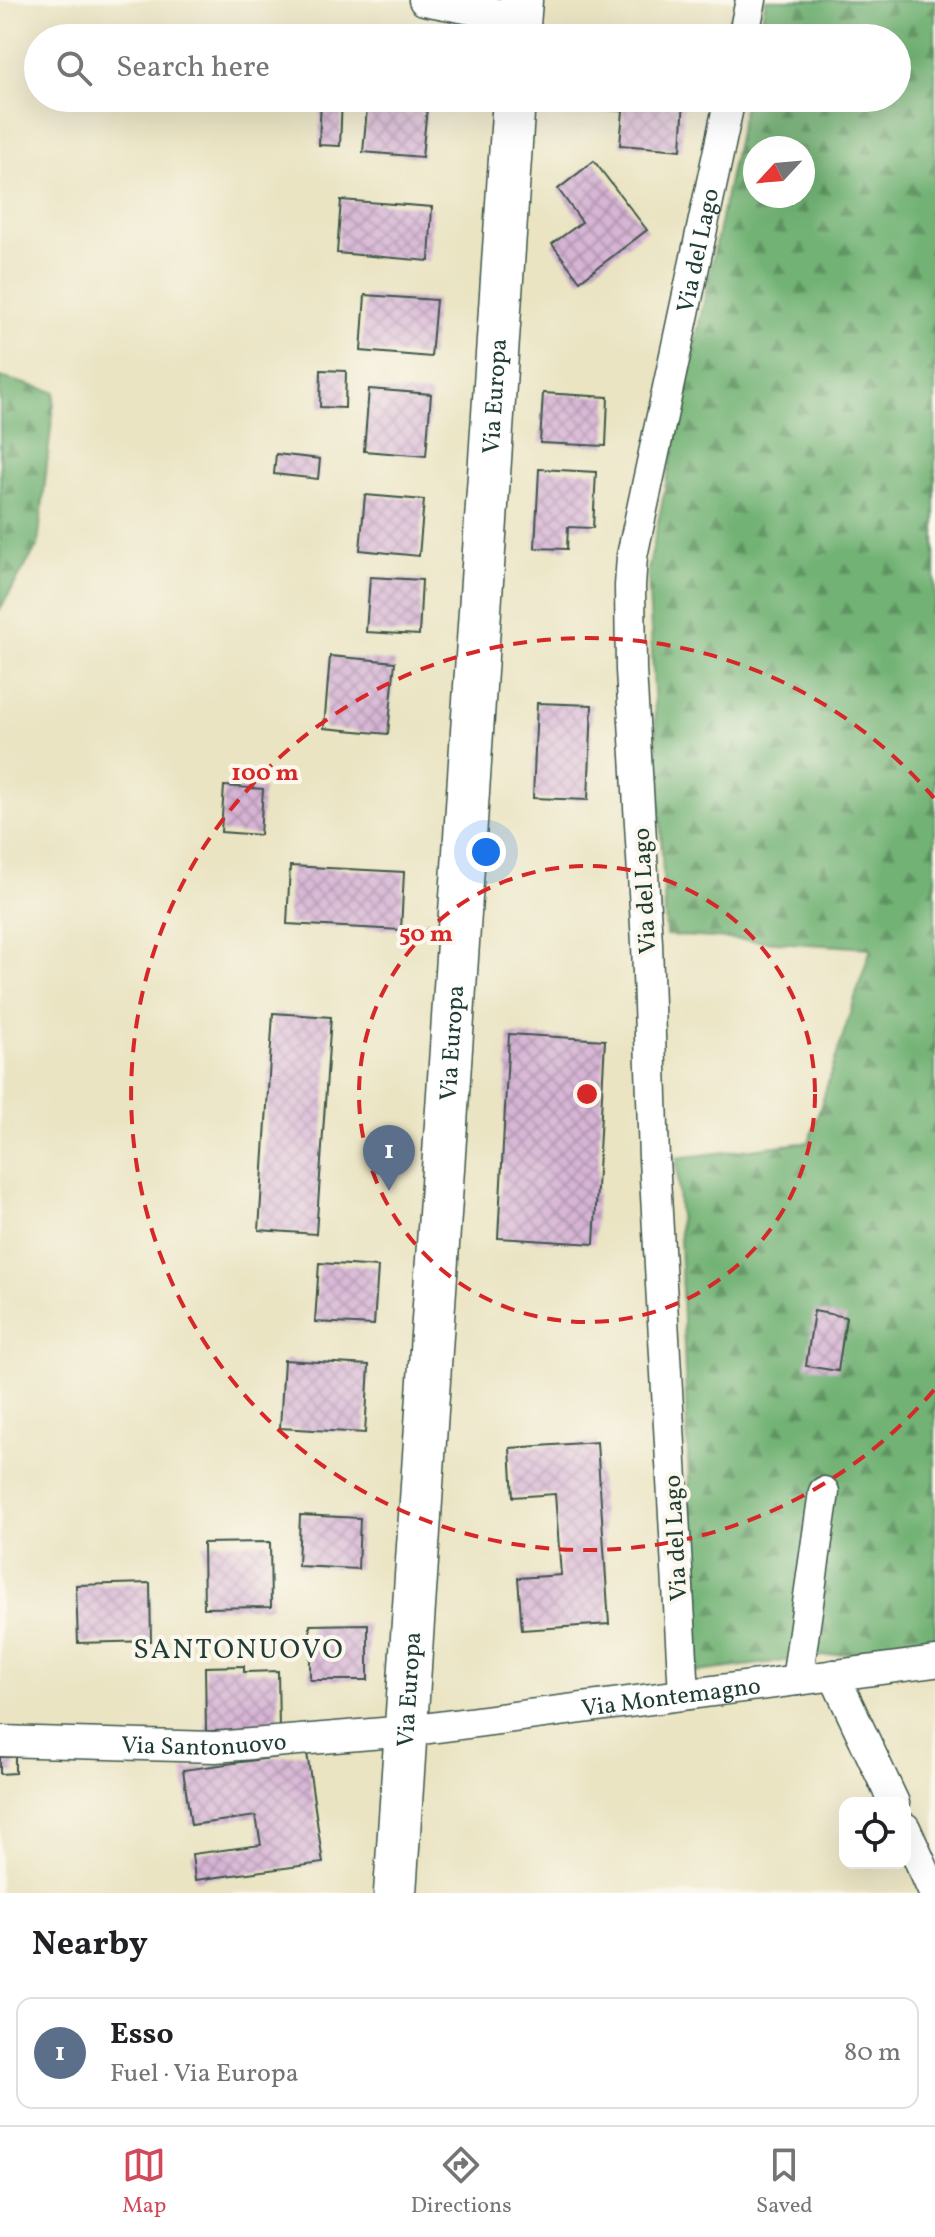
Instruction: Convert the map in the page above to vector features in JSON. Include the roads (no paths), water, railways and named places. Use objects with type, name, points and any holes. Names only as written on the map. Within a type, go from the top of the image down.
[{"type":"main road","name":"Via Europa","points":[[395,1893],[513,112]]},
{"type":"street","points":[[424,0],[519,19]]},
{"type":"street","points":[[746,24],[751,0]]},
{"type":"street","name":"Via del Lago","points":[[684,1694],[654,1159],[647,943],[631,670],[630,586],[632,556],[727,112]]},
{"type":"street","points":[[797,1680],[824,1492]]},
{"type":"street","name":"Via Montemagno","points":[[407,1731],[935,1662]]},
{"type":"street","points":[[834,1675],[891,1797]]},
{"type":"street","name":"Via Santonuovo","points":[[0,1741],[215,1747],[407,1731]]},
{"type":"street","points":[[911,1841],[934,1893]]},
{"type":"place","name":"Esso","points":[[389,1191]]},
{"type":"district","name":"SANTONUOVO","points":[[239,1648]]}]
